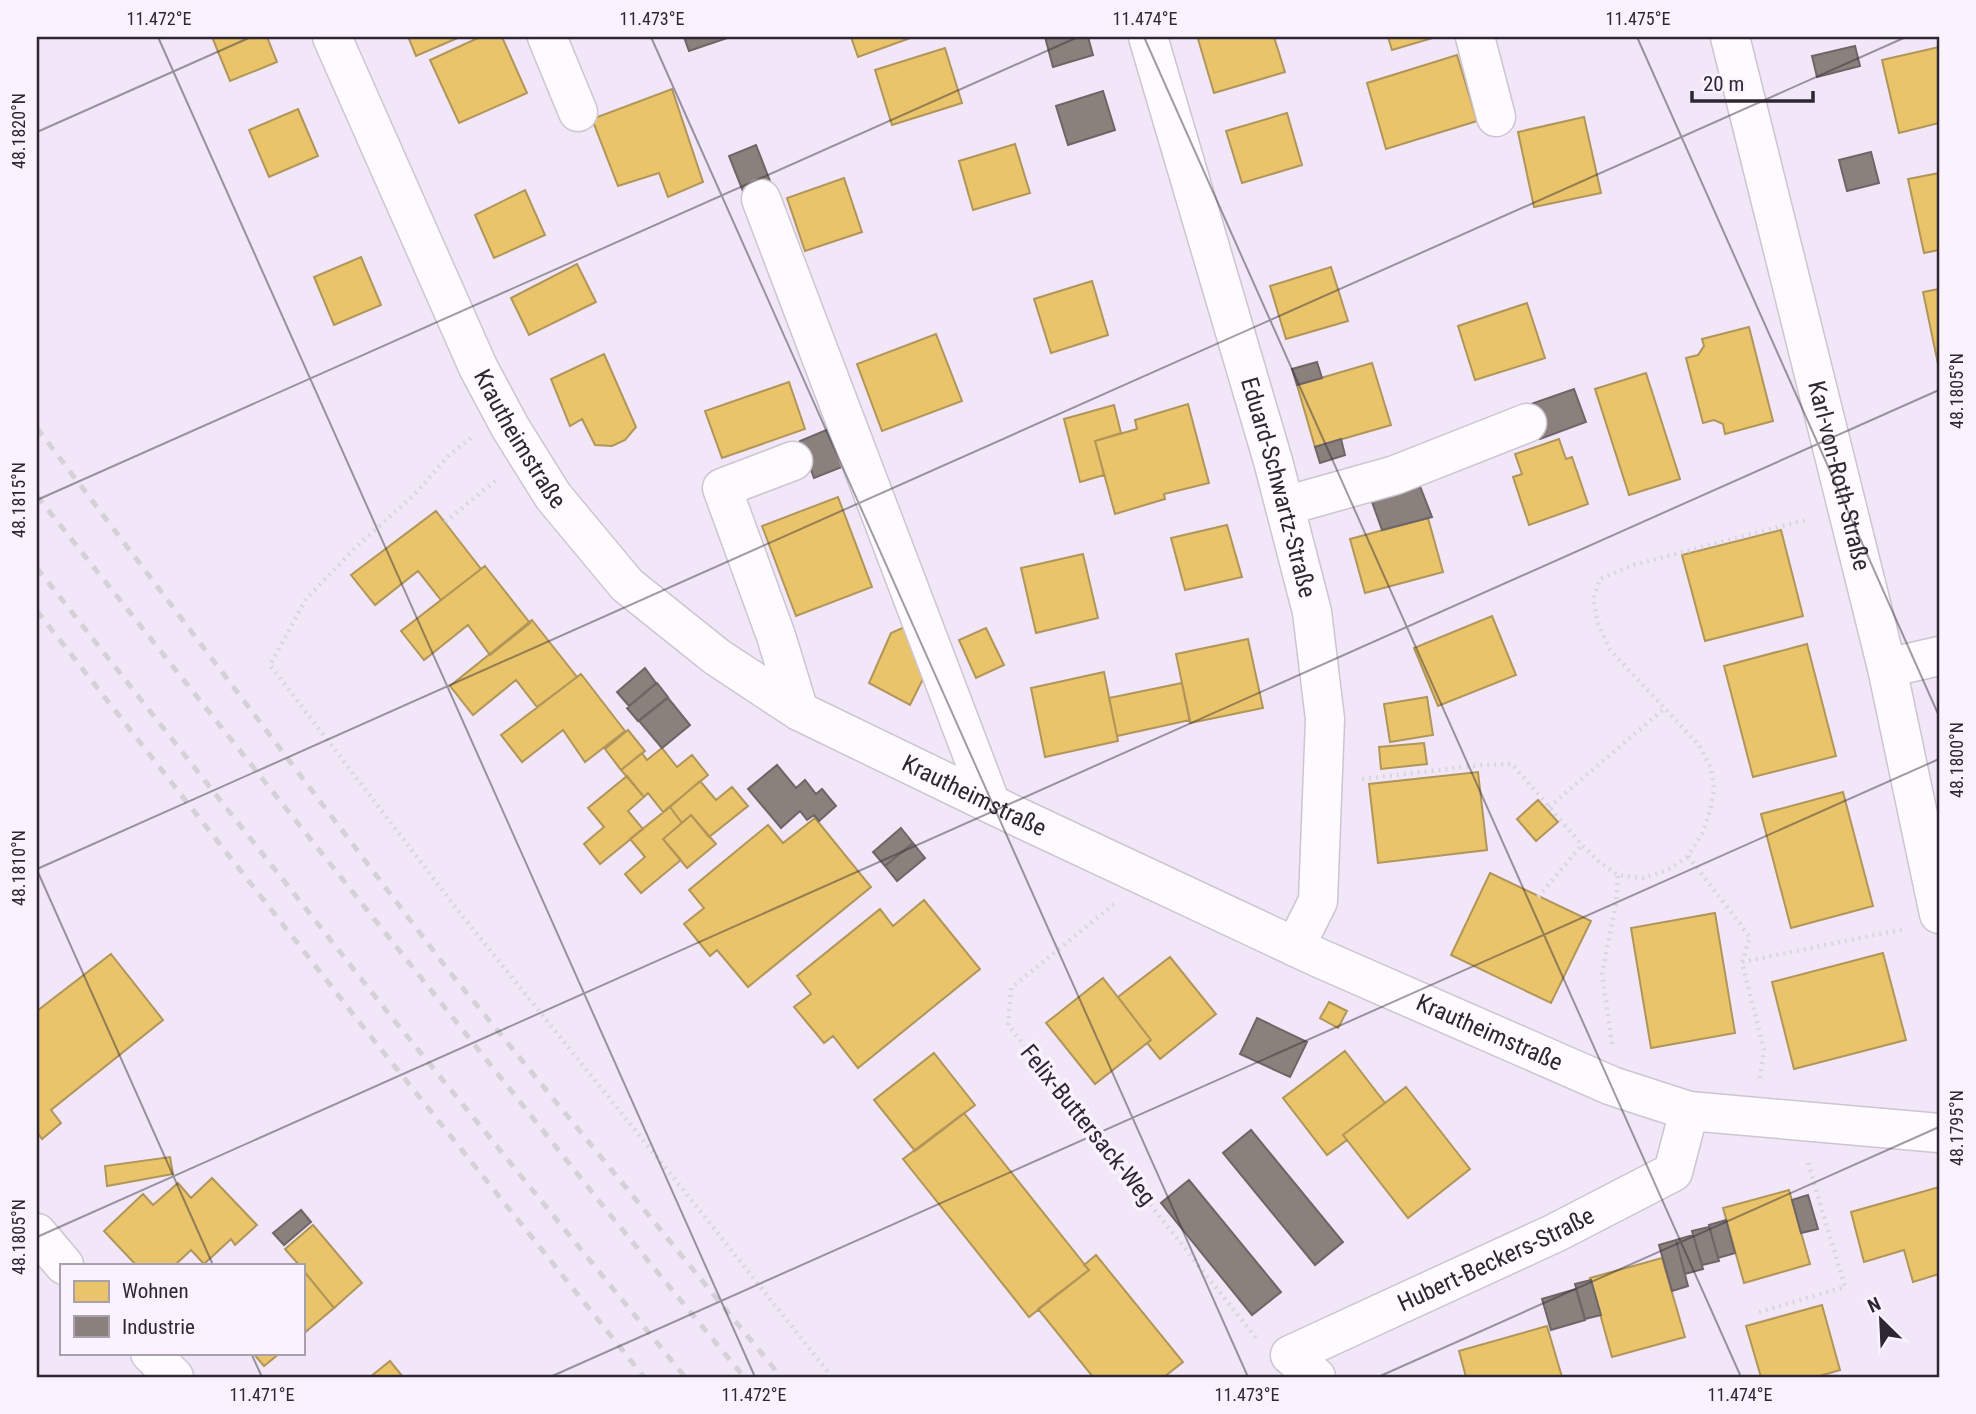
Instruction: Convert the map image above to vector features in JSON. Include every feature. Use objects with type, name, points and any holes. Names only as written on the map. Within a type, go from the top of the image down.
[{"type":"street","name":"Krautheimstraße","points":[[332,37],[478,367],[553,496],[627,585],[717,657],[799,711],[991,804],[1295,947],[1612,1086],[1689,1111],[1939,1133]]},
{"type":"street","points":[[547,37],[578,112]]},
{"type":"street","name":"Eduard-Schwartz-Straße","points":[[1148,37],[1269,448],[1311,612],[1325,719],[1318,901],[1295,947]]},
{"type":"street","points":[[1475,37],[1496,117]]},
{"type":"street","name":"Karl-von-Roth-Straße","points":[[1730,37],[1887,668],[1925,921]]},
{"type":"street","points":[[761,199],[991,804]]},
{"type":"street","points":[[1284,506],[1395,475],[1527,423]]},
{"type":"street","points":[[793,461],[722,488],[776,636],[799,711]]},
{"type":"street","points":[[1887,668],[1939,656]]},
{"type":"street","name":"Hubert-Beckers-Straße","points":[[1303,1366],[1674,1172],[1689,1111]]},
{"type":"street","points":[[37,1233],[63,1264]]},
{"type":"street","points":[[37,1281],[60,1275]]},
{"type":"street","points":[[151,1354],[174,1377]]},
{"type":"path","points":[[502,412],[449,455],[415,494],[356,546],[306,599],[270,665],[456,908],[832,1377]]},
{"type":"path","points":[[445,522],[498,478]]},
{"type":"path","points":[[1322,783],[1512,764],[1582,845],[1618,875],[1643,878],[1668,870],[1688,856],[1702,834],[1714,790],[1712,768],[1699,745],[1610,650],[1598,623],[1593,599],[1600,579],[1633,565],[1848,508]]},
{"type":"path","points":[[1549,807],[1665,709]]},
{"type":"path","points":[[1538,897],[1582,845]]},
{"type":"path","points":[[1688,856],[1750,937],[1742,961],[1764,1050],[1759,1084]]},
{"type":"path","points":[[1613,1055],[1602,973],[1616,904],[1618,875]]},
{"type":"path","name":"Felix-Buttersack-Weg","points":[[1118,901],[1011,988],[1008,1025],[1262,1345],[1303,1366]]},
{"type":"path","points":[[1742,961],[1925,921]]},
{"type":"path","points":[[1759,1312],[1845,1287],[1807,1159]]},
{"type":"building: Wohnen","points":[[212,37],[267,37],[277,62],[230,81]]},
{"type":"building: Wohnen","points":[[460,37],[416,56],[409,39]]},
{"type":"building: Wohnen","points":[[480,37],[502,37],[527,93],[459,123],[430,60]]},
{"type":"building: Wohnen","points":[[851,37],[913,37],[858,57]]},
{"type":"building: Wohnen","points":[[1274,37],[1285,72],[1214,93],[1198,39]]},
{"type":"building: Wohnen","points":[[1388,37],[1436,37],[1392,50]]},
{"type":"building: Wohnen","points":[[1939,47],[1939,123],[1899,133],[1882,60]]},
{"type":"building: Wohnen","points":[[945,48],[962,103],[892,125],[875,70]]},
{"type":"building: Wohnen","points":[[1457,55],[1477,121],[1386,149],[1367,83]]},
{"type":"building: Wohnen","points":[[672,89],[703,182],[668,197],[659,173],[618,186],[592,119]]},
{"type":"building: Wohnen","points":[[298,109],[318,156],[269,177],[249,130]]},
{"type":"building: Wohnen","points":[[1287,113],[1302,165],[1242,183],[1226,131]]},
{"type":"building: Wohnen","points":[[1584,117],[1601,193],[1534,207],[1518,132]]},
{"type":"building: Wohnen","points":[[1015,144],[1030,193],[973,210],[959,161]]},
{"type":"building: Wohnen","points":[[1939,173],[1939,250],[1924,253],[1908,179]]},
{"type":"building: Wohnen","points":[[844,178],[862,232],[805,251],[787,198]]},
{"type":"building: Wohnen","points":[[525,190],[545,235],[494,258],[475,215]]},
{"type":"building: Wohnen","points":[[361,257],[381,305],[334,325],[314,277]]},
{"type":"building: Wohnen","points":[[577,264],[596,302],[529,335],[511,298]]},
{"type":"building: Wohnen","points":[[1331,267],[1348,321],[1286,339],[1270,286]]},
{"type":"building: Wohnen","points":[[1092,281],[1108,335],[1051,353],[1034,299]]},
{"type":"building: Wohnen","points":[[1939,289],[1939,364],[1938,364],[1923,292]]},
{"type":"building: Wohnen","points":[[1527,303],[1545,358],[1475,380],[1458,326]]},
{"type":"building: Wohnen","points":[[1749,327],[1773,421],[1725,434],[1723,424],[1714,420],[1703,423],[1686,358],[1698,355],[1704,346],[1702,339]]},
{"type":"building: Wohnen","points":[[936,334],[962,401],[882,431],[857,364]]},
{"type":"building: Wohnen","points":[[604,354],[636,427],[625,440],[612,446],[595,445],[582,419],[570,426],[551,379]]},
{"type":"building: Wohnen","points":[[1372,363],[1391,425],[1315,447],[1297,385]]},
{"type":"building: Wohnen","points":[[1646,373],[1680,479],[1629,495],[1595,389]]},
{"type":"building: Wohnen","points":[[789,382],[805,429],[722,458],[705,411]]},
{"type":"building: Wohnen","points":[[1188,404],[1209,483],[1164,494],[1165,499],[1115,514],[1095,441],[1137,429],[1135,420]]},
{"type":"building: Wohnen","points":[[1114,405],[1121,433],[1095,441],[1104,475],[1080,482],[1064,419]]},
{"type":"building: Wohnen","points":[[1559,439],[1566,459],[1572,457],[1588,504],[1529,525],[1513,477],[1522,474],[1515,454]]},
{"type":"building: Wohnen","points":[[838,497],[872,587],[796,616],[762,526]]},
{"type":"building: Wohnen","points":[[436,511],[481,569],[441,600],[418,571],[375,605],[351,575]]},
{"type":"building: Wohnen","points":[[1428,518],[1443,572],[1365,593],[1350,539]]},
{"type":"building: Wohnen","points":[[1227,525],[1242,577],[1185,590],[1171,538]]},
{"type":"building: Wohnen","points":[[1781,530],[1803,616],[1705,641],[1682,555]]},
{"type":"building: Wohnen","points":[[1083,554],[1098,618],[1036,633],[1021,568]]},
{"type":"building: Wohnen","points":[[485,566],[530,623],[490,655],[468,625],[424,660],[401,631]]},
{"type":"building: Wohnen","points":[[1492,616],[1516,675],[1438,706],[1414,648]]},
{"type":"building: Wohnen","points":[[532,620],[577,677],[537,707],[516,680],[473,715],[450,686]]},
{"type":"building: Wohnen","points":[[907,626],[927,671],[910,705],[869,683],[891,633]]},
{"type":"building: Wohnen","points":[[986,628],[1004,665],[976,678],[959,640]]},
{"type":"building: Wohnen","points":[[1248,639],[1263,708],[1190,723],[1176,654]]},
{"type":"building: Wohnen","points":[[1807,644],[1836,756],[1753,777],[1724,666]]},
{"type":"building: Wohnen","points":[[1104,672],[1118,741],[1045,757],[1031,688]]},
{"type":"building: Wohnen","points":[[581,674],[625,731],[585,762],[563,730],[522,762],[501,735]]},
{"type":"building: Wohnen","points":[[1182,683],[1190,720],[1117,736],[1109,698]]},
{"type":"building: Wohnen","points":[[1427,697],[1433,735],[1390,742],[1384,704]]},
{"type":"building: Wohnen","points":[[628,730],[645,751],[621,770],[605,749]]},
{"type":"building: Wohnen","points":[[1424,743],[1427,764],[1381,769],[1379,747]]},
{"type":"building: Wohnen","points":[[662,748],[677,767],[692,755],[708,775],[663,812],[648,793],[644,797],[621,770],[642,753],[647,760]]},
{"type":"building: Wohnen","points":[[1478,772],[1487,850],[1378,863],[1369,784]]},
{"type":"building: Wohnen","points":[[627,776],[644,797],[628,811],[643,829],[600,864],[584,844],[604,827],[588,808]]},
{"type":"building: Wohnen","points":[[700,781],[716,800],[732,787],[748,806],[709,837],[691,815],[682,823],[670,807]]},
{"type":"building: Wohnen","points":[[1843,792],[1873,906],[1791,928],[1761,814]]},
{"type":"building: Wohnen","points":[[1538,800],[1558,822],[1536,841],[1517,819]]},
{"type":"building: Wohnen","points":[[670,807],[682,823],[663,839],[681,860],[641,893],[625,874],[645,857],[630,839]]},
{"type":"building: Wohnen","points":[[691,815],[716,844],[687,868],[663,839]]},
{"type":"building: Wohnen","points":[[815,818],[871,887],[748,987],[717,950],[710,956],[684,924],[704,908],[689,890],[768,825],[783,843]]},
{"type":"building: Wohnen","points":[[1490,873],[1591,921],[1551,1003],[1451,955]]},
{"type":"building: Wohnen","points":[[924,900],[980,969],[858,1068],[833,1036],[824,1043],[794,1007],[811,994],[797,976],[880,909],[893,926]]},
{"type":"building: Wohnen","points":[[1715,913],[1735,1033],[1651,1048],[1631,928]]},
{"type":"building: Wohnen","points":[[1883,953],[1906,1040],[1794,1069],[1772,982]]},
{"type":"building: Wohnen","points":[[111,954],[163,1020],[51,1110],[61,1123],[42,1139],[37,1132],[37,1011]]},
{"type":"building: Wohnen","points":[[1170,957],[1216,1014],[1160,1059],[1147,1043],[1151,1040],[1118,997]]},
{"type":"building: Wohnen","points":[[1103,978],[1151,1040],[1095,1084],[1046,1023]]},
{"type":"building: Wohnen","points":[[1329,1002],[1347,1011],[1338,1028],[1320,1018]]},
{"type":"building: Wohnen","points":[[1345,1051],[1385,1103],[1343,1135],[1347,1140],[1327,1155],[1283,1098]]},
{"type":"building: Wohnen","points":[[934,1053],[975,1105],[915,1151],[874,1100]]},
{"type":"building: Wohnen","points":[[1406,1087],[1470,1169],[1408,1218],[1343,1135]]},
{"type":"building: Wohnen","points":[[964,1113],[1089,1270],[1029,1317],[903,1159]]},
{"type":"building: Wohnen","points":[[170,1157],[173,1174],[107,1186],[105,1166]]},
{"type":"building: Wohnen","points":[[212,1178],[257,1225],[235,1245],[231,1239],[204,1264],[191,1250],[176,1264],[135,1264],[104,1231],[143,1194],[153,1205],[178,1183],[191,1198]]},
{"type":"building: Wohnen","points":[[1939,1187],[1939,1274],[1913,1282],[1904,1250],[1864,1262],[1851,1212]]},
{"type":"building: Wohnen","points":[[1789,1190],[1810,1264],[1744,1283],[1723,1208]]},
{"type":"building: Wohnen","points":[[313,1225],[362,1283],[334,1308],[304,1271],[304,1264],[298,1264],[285,1249]]},
{"type":"building: Wohnen","points":[[1096,1255],[1183,1362],[1164,1377],[1093,1377],[1038,1309],[1089,1270],[1084,1265]]},
{"type":"building: Wohnen","points":[[1662,1258],[1685,1337],[1612,1357],[1590,1278]]},
{"type":"building: Wohnen","points":[[304,1271],[334,1308],[304,1333]]},
{"type":"building: Wohnen","points":[[1822,1305],[1840,1370],[1816,1377],[1761,1377],[1746,1326]]},
{"type":"building: Wohnen","points":[[1547,1326],[1562,1377],[1466,1377],[1459,1351]]},
{"type":"building: Wohnen","points":[[254,1354],[279,1354],[264,1366]]},
{"type":"building: Wohnen","points":[[390,1361],[403,1377],[370,1377]]},
{"type":"building: Industrie","points":[[684,37],[730,37],[689,51]]},
{"type":"building: Industrie","points":[[1045,37],[1088,37],[1093,55],[1053,67]]},
{"type":"building: Industrie","points":[[1855,46],[1860,66],[1817,77],[1812,56]]},
{"type":"building: Industrie","points":[[1103,91],[1115,130],[1068,145],[1056,106]]},
{"type":"building: Industrie","points":[[756,145],[775,194],[748,204],[729,156]]},
{"type":"building: Industrie","points":[[1871,152],[1879,183],[1847,191],[1839,160]]},
{"type":"building: Industrie","points":[[1317,362],[1322,378],[1297,385],[1292,369]]},
{"type":"building: Industrie","points":[[1574,389],[1586,422],[1540,439],[1528,405]]},
{"type":"building: Industrie","points":[[831,428],[847,465],[814,478],[800,441]]},
{"type":"building: Industrie","points":[[1341,439],[1345,455],[1320,463],[1315,447]]},
{"type":"building: Industrie","points":[[1418,481],[1432,517],[1382,530],[1371,499]]},
{"type":"building: Industrie","points":[[645,668],[656,683],[629,706],[617,692]]},
{"type":"building: Industrie","points":[[657,683],[668,697],[638,721],[627,708]]},
{"type":"building: Industrie","points":[[668,698],[690,725],[662,748],[639,721]]},
{"type":"building: Industrie","points":[[777,765],[796,788],[805,780],[816,794],[822,789],[836,806],[819,821],[814,815],[807,820],[800,811],[781,828],[748,789]]},
{"type":"building: Industrie","points":[[901,828],[913,843],[885,866],[873,852]]},
{"type":"building: Industrie","points":[[913,843],[925,858],[897,881],[885,866]]},
{"type":"building: Industrie","points":[[1257,1018],[1307,1042],[1290,1077],[1240,1054]]},
{"type":"building: Industrie","points":[[1251,1130],[1343,1242],[1315,1265],[1223,1153]]},
{"type":"building: Industrie","points":[[1189,1180],[1281,1292],[1252,1315],[1161,1203]]},
{"type":"building: Industrie","points":[[1808,1195],[1818,1229],[1801,1233],[1792,1200]]},
{"type":"building: Industrie","points":[[301,1210],[311,1222],[284,1245],[273,1233]]},
{"type":"building: Industrie","points":[[1726,1220],[1735,1253],[1718,1258],[1709,1225]]},
{"type":"building: Industrie","points":[[1709,1227],[1719,1261],[1702,1265],[1692,1231]]},
{"type":"building: Industrie","points":[[1693,1235],[1703,1269],[1685,1274],[1676,1240]]},
{"type":"building: Industrie","points":[[1676,1240],[1688,1286],[1672,1291],[1659,1245]]},
{"type":"building: Industrie","points":[[1591,1280],[1601,1315],[1585,1319],[1575,1284]]},
{"type":"building: Industrie","points":[[1576,1289],[1585,1320],[1551,1330],[1542,1299]]},
{"type":"railway","points":[[37,428],[448,970],[781,1377]]},
{"type":"railway","points":[[37,496],[607,1211],[744,1377]]},
{"type":"railway","points":[[37,568],[389,1014],[685,1377]]},
{"type":"railway","points":[[37,611],[364,1028],[644,1377]]}]
